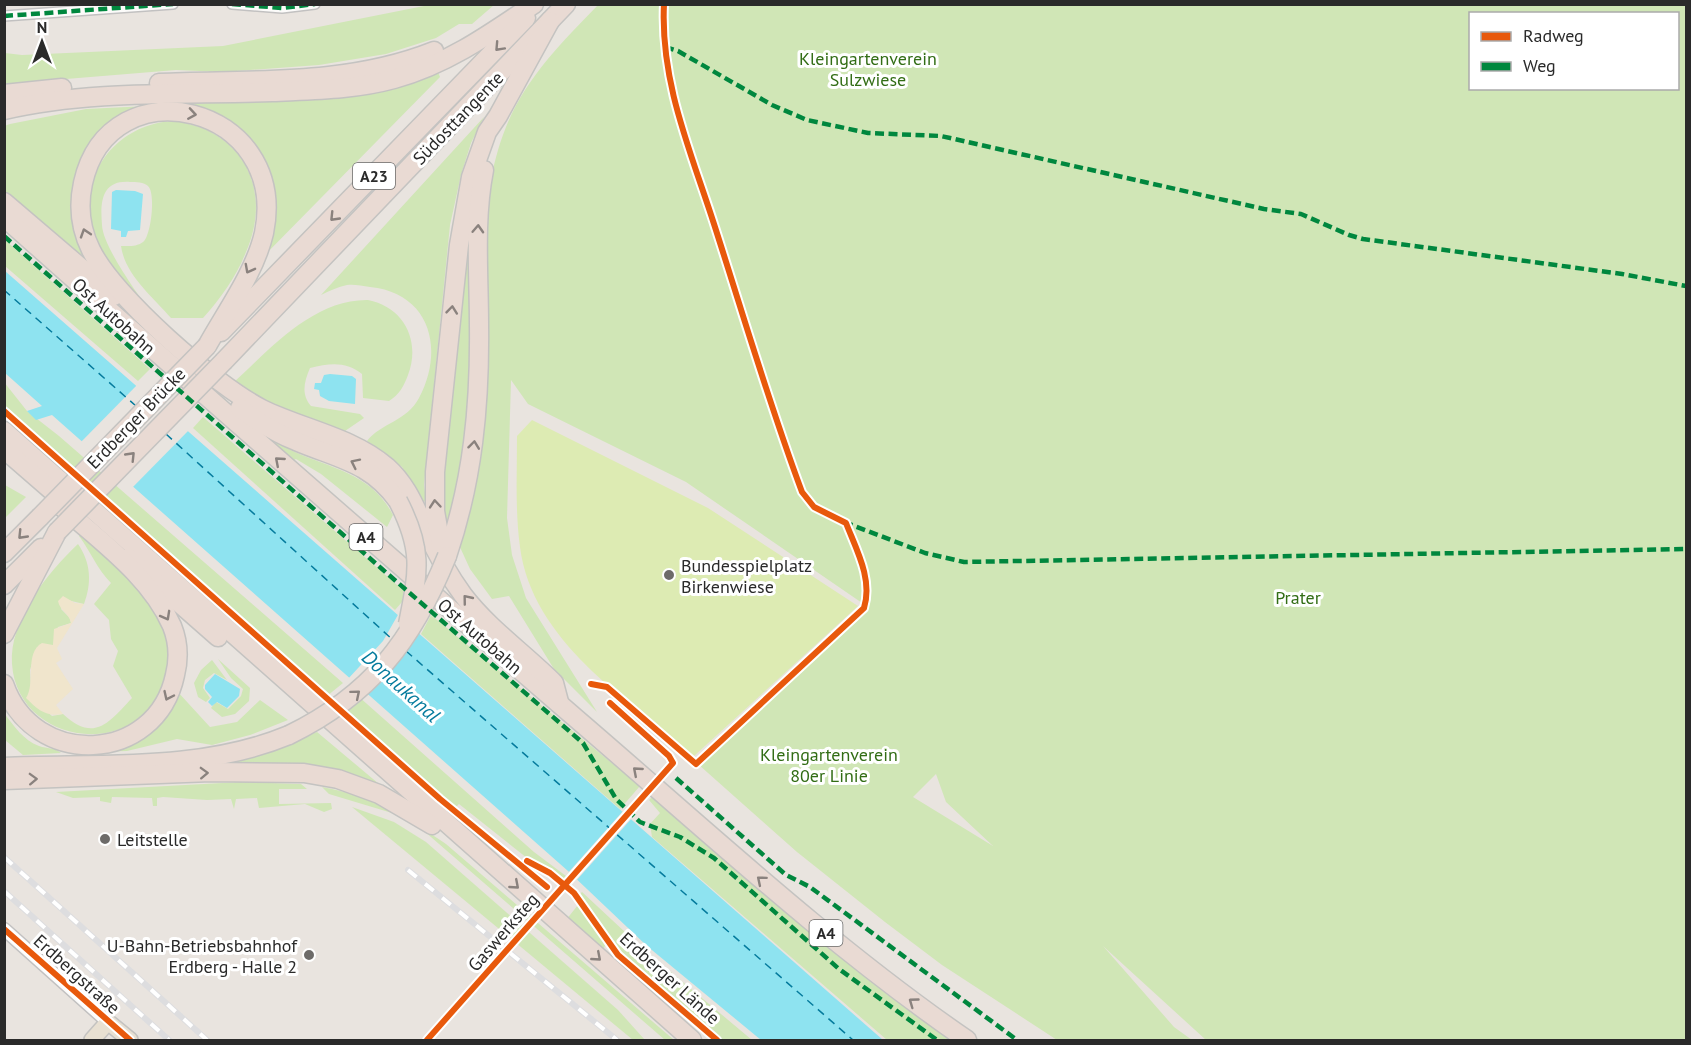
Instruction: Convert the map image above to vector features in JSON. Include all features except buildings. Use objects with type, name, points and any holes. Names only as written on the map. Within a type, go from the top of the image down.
[{"type":"highway","points":[[4,94],[80,87],[354,74],[412,59],[529,4]]},
{"type":"highway","points":[[4,110],[74,99],[316,90],[373,83],[411,73],[450,56],[534,4]]},
{"type":"highway","name":"Südosttangente","points":[[207,346],[539,4]]},
{"type":"highway","name":"Südosttangente","points":[[224,361],[566,4]]},
{"type":"highway","points":[[443,562],[434,493],[459,246],[471,177],[487,132],[550,21]]},
{"type":"highway","points":[[207,346],[259,250],[266,211],[261,176],[246,147],[228,130],[209,118],[179,112],[143,116],[123,124],[103,142],[85,176],[80,200],[81,223],[91,250],[100,265],[130,302],[222,385],[262,409],[361,451],[390,470],[408,492],[443,562],[471,604],[554,683],[560,704]]},
{"type":"highway","points":[[4,767],[207,758],[249,750],[289,735],[328,715],[352,697],[383,668],[404,641],[437,580],[459,523],[473,458],[476,426],[479,205],[486,159],[498,116]]},
{"type":"highway","points":[[4,201],[234,404],[281,435],[364,468],[381,480],[398,501],[414,539],[418,566],[415,595],[404,641]]},
{"type":"highway","name":"Ost Autobahn","points":[[4,218],[334,510],[792,906],[900,992],[967,1041]]},
{"type":"highway","name":"Erdberger Brücke","points":[[4,553],[207,346]]},
{"type":"highway","name":"Erdberger Brücke","points":[[57,532],[224,361]]},
{"type":"highway","points":[[4,431],[692,1041]]},
{"type":"highway","points":[[4,449],[213,633],[466,846],[478,852]]},
{"type":"highway","points":[[4,459],[35,483],[138,577],[159,604],[173,628],[177,661],[171,691],[160,711],[137,732],[105,745],[70,743],[35,727],[13,704],[4,684]]},
{"type":"highway","points":[[4,634],[57,532]]},
{"type":"highway","name":"A23","points":[[4,585],[57,532]]},
{"type":"highway","points":[[4,780],[211,772],[278,772],[321,776],[358,785],[399,803],[466,852],[478,852]]},
{"type":"main road","name":"Erdbergstraße","points":[[108,1022],[123,1038]]},
{"type":"main road","points":[[92,1041],[108,1022]]},
{"type":"street","points":[[4,16],[173,4]]},
{"type":"street","points":[[232,4],[282,8],[315,4]]},
{"type":"street","name":"Erdbergstraße","points":[[4,929],[108,1022]]},
{"type":"green space","points":[[434,4],[494,5],[472,24],[459,24],[436,38],[386,54],[319,65],[223,72],[176,70],[5,84],[5,53],[22,55],[223,46]]},
{"type":"green space","name":"Prater","points":[[598,5],[1686,5],[1686,1040],[1206,1040],[1103,946],[1174,1027],[1192,1040],[1057,1040],[942,965],[885,922],[797,852],[699,765],[845,632],[865,605],[686,482],[528,404],[511,380],[507,518],[512,555],[526,598],[597,712],[554,669],[509,596],[492,599],[470,569],[459,545],[476,479],[484,428],[486,376],[484,268],[488,196],[495,161],[514,109],[534,77],[558,47]],"holes":[[[936,774],[946,802],[993,846],[913,797]]]},
{"type":"green space","points":[[438,72],[440,77],[260,260],[268,235],[251,144],[154,108],[81,172],[99,272],[5,194],[4,126],[10,124],[86,109],[353,96],[377,92]]},
{"type":"green space","points":[[484,117],[471,143],[450,225],[424,485],[426,501],[423,502],[402,467],[367,441],[379,430],[408,412],[419,398],[431,361],[431,343],[427,326],[419,312],[407,300],[390,291],[350,285],[321,295]]},
{"type":"green space","points":[[172,121],[196,126],[217,135],[233,149],[245,165],[253,184],[256,206],[254,228],[246,252],[228,287],[203,318],[171,318],[128,267],[121,246],[140,244],[146,238],[152,205],[148,186],[135,182],[114,184],[105,194],[101,216],[104,235],[109,246],[153,317],[122,280],[101,250],[90,218],[90,197],[94,178],[103,160],[116,145],[132,133],[151,125]]},
{"type":"green space","points":[[469,226],[469,395],[460,469],[445,536],[439,501]]},
{"type":"green space","points":[[5,240],[150,369],[138,381],[5,266]]},
{"type":"green space","points":[[368,300],[381,304],[400,318],[411,338],[411,362],[403,386],[389,401],[363,398],[362,374],[350,367],[331,364],[310,368],[304,388],[311,406],[360,414],[364,418],[345,431],[271,406],[232,384],[277,342],[311,317],[348,302]]},
{"type":"green space","points":[[4,382],[27,411],[59,436],[343,683],[327,696],[5,406]]},
{"type":"green space","points":[[203,417],[404,591],[402,602],[395,610],[193,428]]},
{"type":"green space","name":"Bundesspielplatz Birkenwiese","points":[[532,420],[708,508],[858,606],[694,756],[587,666],[563,640],[543,611],[528,581],[520,547],[517,519],[517,436]]},
{"type":"green space","points":[[248,422],[289,449],[350,474],[374,490],[393,515],[387,527],[321,474],[296,459],[292,461]]},
{"type":"green space","points":[[5,485],[26,497],[5,518]]},
{"type":"green space","points":[[82,532],[126,576],[145,599],[165,633],[168,650],[168,666],[163,682],[145,712],[125,727],[101,734],[77,733],[53,725],[33,711],[19,690],[12,664],[13,647],[24,614],[43,583],[78,544],[86,558],[89,573],[84,604],[67,600],[61,609],[70,618],[71,623],[58,627],[53,645],[37,647],[30,670],[31,689],[28,695],[52,716],[63,714],[74,723],[93,728],[109,721],[132,698],[113,666],[118,651],[111,639],[109,620],[94,604],[111,583],[79,536]]},
{"type":"green space","points":[[431,615],[640,786],[620,809],[421,634]]},
{"type":"green space","points":[[218,659],[250,688],[249,701],[235,714],[222,717],[211,708],[216,702],[228,709],[241,696],[243,689],[231,678]]},
{"type":"green space","points":[[212,660],[227,680],[214,673],[205,680],[203,688],[210,698],[206,702],[198,697],[194,683],[201,670]]},
{"type":"green space","points":[[177,691],[210,727],[237,722],[260,700],[288,720],[250,735],[212,745],[177,739],[127,751],[97,752]]},
{"type":"green space","points":[[358,696],[534,852],[566,876],[562,880],[527,858],[459,804],[455,808],[348,711]]},
{"type":"green space","points":[[4,713],[28,740],[61,753],[23,755],[5,740]]},
{"type":"green space","points":[[317,732],[379,784],[232,764],[231,761],[277,748]]},
{"type":"green space","points":[[241,782],[301,784],[307,789],[279,789],[279,804],[331,803],[332,809],[324,812],[305,804],[259,808],[257,798],[236,799],[234,809],[231,799],[163,797],[157,798],[157,806],[153,806],[152,798],[112,797],[111,803],[100,801],[100,797],[73,798],[56,792]]},
{"type":"green space","points":[[322,787],[372,801],[417,825],[446,844],[674,1040],[665,1040],[424,831],[392,813],[329,794]]},
{"type":"green space","points":[[652,797],[808,930],[952,1040],[887,1040],[652,837],[650,824],[660,813],[649,800]]},
{"type":"green space","points":[[352,807],[394,822],[426,842],[618,1010],[645,1040],[633,1040]]},
{"type":"green space","points":[[582,892],[641,947],[752,1040],[721,1040],[616,949],[580,894]]},
{"type":"green space","points":[[578,905],[605,945],[603,952],[566,920]]},
{"type":"sand","points":[[63,596],[75,603],[84,604],[57,648],[62,659],[56,663],[73,689],[56,705],[63,714],[52,714],[38,709],[26,698],[29,692],[33,654],[42,643],[53,645],[54,629],[71,623],[58,601]]},
{"type":"water","points":[[116,190],[143,194],[140,230],[128,231],[126,237],[121,237],[121,231],[111,229],[112,192]]},
{"type":"water","name":"Donaukanal","points":[[5,271],[883,1040],[761,1040],[647,946],[568,871],[52,415],[36,420],[27,411],[42,406],[5,373]]},
{"type":"water","points":[[324,375],[352,376],[356,379],[355,404],[329,401],[320,396],[319,390],[314,389],[315,383],[321,383]]},
{"type":"water","points":[[215,674],[240,689],[239,696],[227,708],[217,702],[212,706],[208,702],[212,697],[205,689],[205,685]]},
{"type":"pier","points":[[138,384],[190,429],[131,489],[80,443]]},
{"type":"pier","points":[[399,613],[418,629],[363,694],[347,680],[383,641]]},
{"type":"pier","points":[[624,810],[633,817],[575,882],[567,874]]},
{"type":"ferry route","points":[[4,290],[136,406]]},
{"type":"ferry route","points":[[166,434],[393,640]]},
{"type":"ferry route","points":[[406,651],[853,1040]]},
{"type":"railway","points":[[4,857],[207,1040]]},
{"type":"railway","points":[[408,870],[617,1040]]},
{"type":"railway","points":[[4,891],[169,1040]]},
{"type":"marked path","points":[[4,16],[173,4]]},
{"type":"marked path","points":[[232,4],[282,8],[315,4]]},
{"type":"marked path","points":[[665,47],[678,51],[772,105],[807,120],[868,133],[941,136],[1264,209],[1301,214],[1363,239],[1622,274],[1686,286]]},
{"type":"marked path","points":[[4,236],[583,743],[616,799],[640,822],[680,837],[714,858],[839,969],[937,1040]]},
{"type":"marked path","points":[[844,522],[925,553],[964,562],[1686,549]]},
{"type":"marked path","points":[[676,778],[786,875],[810,887],[1017,1040]]},
{"type":"cycle path","points":[[591,684],[607,687],[696,764],[864,608],[866,597],[865,575],[846,523],[814,507],[802,492],[778,426],[679,116],[667,61],[664,4]]},
{"type":"cycle path","points":[[4,411],[440,799],[547,887]]},
{"type":"cycle path","name":"Gaswerksteg","points":[[427,1040],[673,763],[669,756],[610,703]]},
{"type":"cycle path","name":"Erdberger Lände","points":[[527,861],[550,873],[574,893],[618,955],[717,1040]]},
{"type":"cycle path","points":[[4,929],[130,1040]]},
{"type":"place","name":"Bundesspielplatz Birkenwiese","points":[[669,575]]},
{"type":"place","name":"Leitstelle","points":[[105,839]]},
{"type":"place","name":"U-Bahn-Betriebsbahnhof Erdberg - Halle 2","points":[[309,955]]},
{"type":"park label","name":"Kleingartenverein Sulzwiese","points":[[868,68]]},
{"type":"park label","name":"Kleingartenverein 80er Linie","points":[[829,764]]}]
